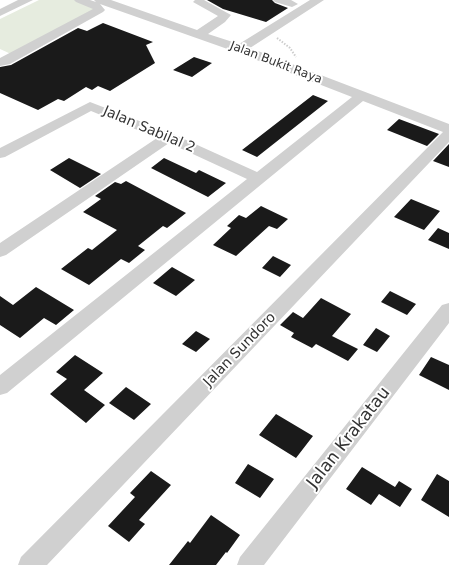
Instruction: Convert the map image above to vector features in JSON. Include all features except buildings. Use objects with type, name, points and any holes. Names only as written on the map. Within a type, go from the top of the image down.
[{"type":"street","points":[[0,13],[28,0]]},
{"type":"street","points":[[0,62],[6,61],[99,10],[98,7],[80,0]]},
{"type":"street","name":"Jalan Bukit Raya","points":[[100,0],[240,49],[449,130]]},
{"type":"street","points":[[279,0],[292,4]]},
{"type":"street","points":[[240,49],[318,0]]},
{"type":"street","points":[[197,1],[225,14],[221,20],[199,34]]},
{"type":"street","points":[[0,387],[257,178],[361,96]]},
{"type":"street","name":"Jalan Sabilal 2","points":[[0,154],[90,106],[168,137],[257,178]]},
{"type":"street","name":"Jalan Sundoro","points":[[30,565],[71,525],[449,134]]},
{"type":"street","points":[[0,251],[168,137]]},
{"type":"street","name":"Jalan Krakatau","points":[[249,565],[449,310]]},
{"type":"shaded area","points":[[39,0],[75,0],[96,9],[11,54],[0,49],[0,19]]}]
